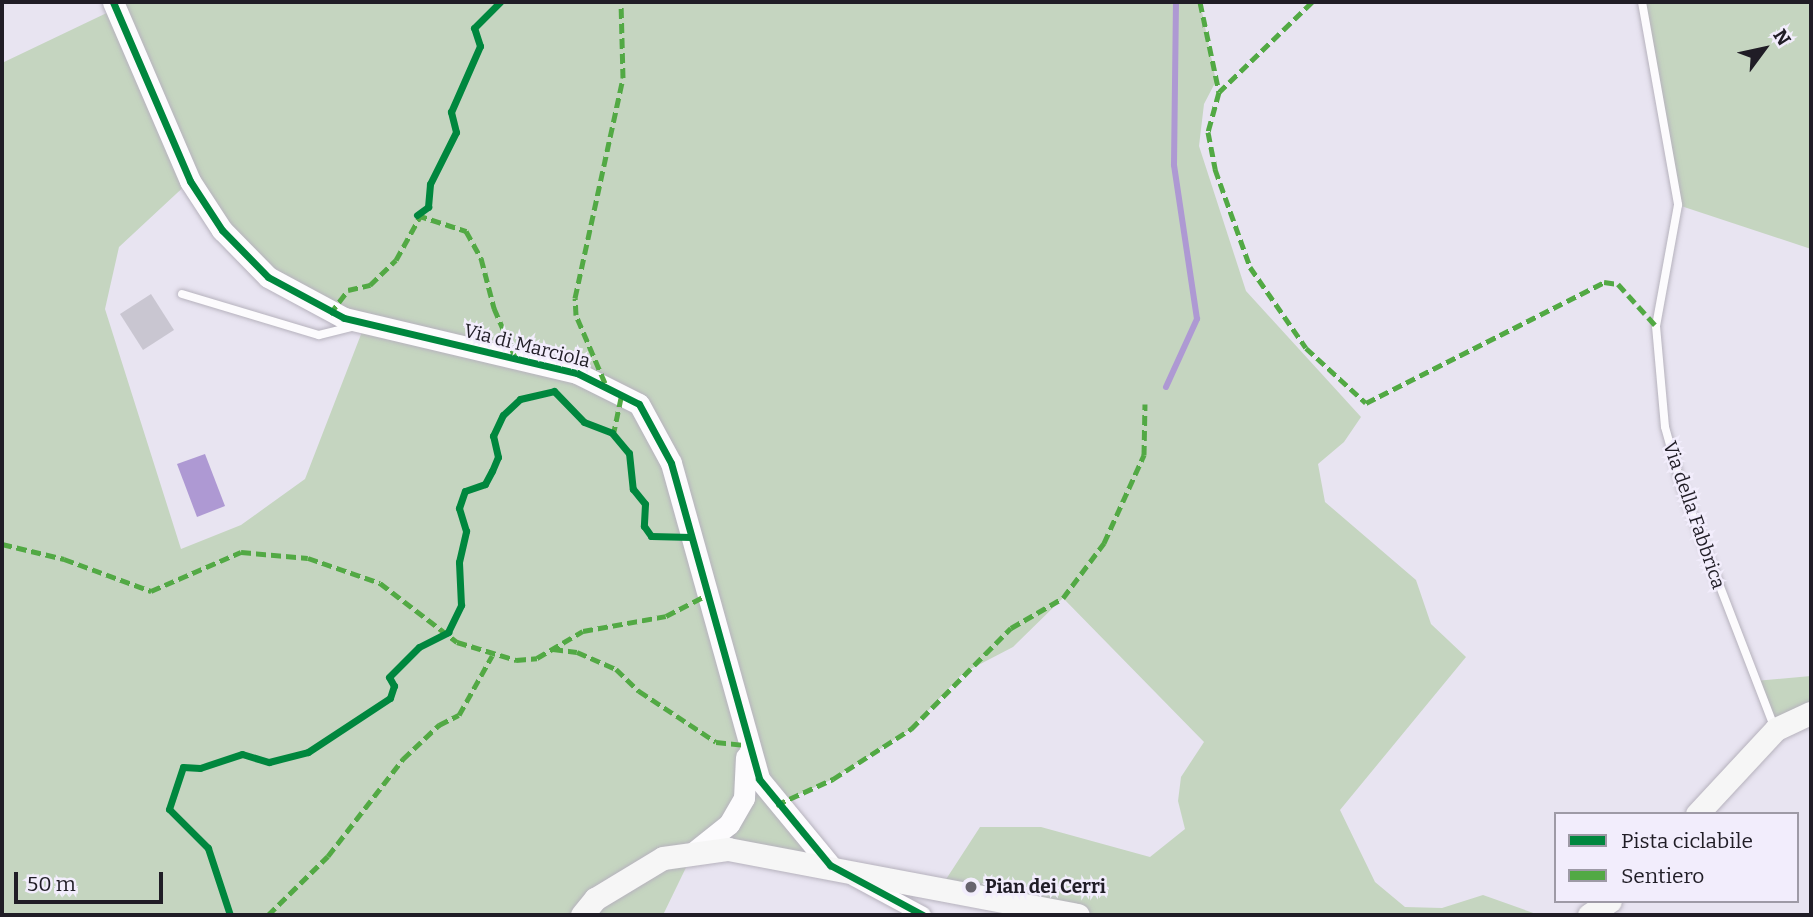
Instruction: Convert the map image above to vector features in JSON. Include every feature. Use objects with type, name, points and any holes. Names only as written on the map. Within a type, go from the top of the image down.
[{"type":"main road","points":[[1699,812],[1776,729],[1811,713]]},
{"type":"main road","points":[[582,915],[628,875],[663,858],[728,849],[830,865],[1078,915]]},
{"type":"main road","points":[[1589,915],[1607,903]]},
{"type":"street","name":"Via di Marciola","points":[[113,2],[190,181],[222,230],[268,278],[330,314],[577,373],[639,404],[671,464],[746,745],[776,805],[830,865]]},
{"type":"street","name":"Via di Marciola","points":[[694,852],[717,838],[744,798],[746,745]]},
{"type":"street","points":[[830,865],[923,915]]},
{"type":"lane","name":"Via della Fabbrica","points":[[1642,2],[1678,205],[1656,326],[1665,427],[1686,501],[1776,729]]},
{"type":"lane","points":[[182,295],[319,335],[365,324]]},
{"type":"green space","points":[[113,2],[1200,2],[1216,81],[1204,104],[1199,146],[1246,291],[1361,417],[1344,442],[1318,464],[1325,502],[1416,580],[1431,624],[1466,657],[1340,810],[1375,882],[1405,907],[1442,908],[1483,895],[1539,915],[1078,915],[941,887],[980,827],[1041,827],[1150,857],[1185,829],[1178,801],[1181,777],[1204,742],[1063,598],[1013,647],[963,673],[911,729],[833,779],[777,804],[830,865],[694,851],[663,915],[2,915],[2,63],[115,9]],"holes":[[[190,181],[268,277],[365,324],[305,479],[241,525],[181,549],[105,309],[119,247]]]},
{"type":"green space","points":[[1642,2],[1811,2],[1811,249],[1678,205]]},
{"type":"green space","points":[[1811,676],[1811,713],[1776,729],[1755,681]]},
{"type":"shaded area","points":[[205,454],[225,506],[197,517],[177,464]]},
{"type":"building","points":[[151,294],[174,330],[143,350],[120,314]]},
{"type":"waterway","points":[[1166,387],[1197,319],[1174,165],[1176,2]]},
{"type":"marked path","points":[[605,383],[576,315],[575,298],[623,78],[621,2]]},
{"type":"marked path","points":[[1200,2],[1219,92]]},
{"type":"marked path","points":[[1312,2],[1219,92],[1208,132],[1215,169],[1250,267],[1306,348],[1366,403],[1604,282],[1618,284],[1656,326]]},
{"type":"marked path","points":[[330,314],[348,290],[370,285],[396,260],[422,213]]},
{"type":"marked path","points":[[417,215],[466,231],[481,258],[494,308],[516,359]]},
{"type":"marked path","points":[[613,436],[622,393]]},
{"type":"marked path","points":[[776,805],[833,779],[911,729],[1011,628],[1063,598],[1104,543],[1144,455],[1145,404]]},
{"type":"marked path","points":[[2,544],[64,559],[151,591],[241,552],[308,558],[380,583],[457,642],[516,660],[537,658],[583,631],[666,616],[707,595]]},
{"type":"marked path","points":[[553,649],[577,652],[616,669],[639,691],[716,742],[746,745]]},
{"type":"marked path","points":[[268,915],[328,856],[403,759],[439,725],[459,715],[492,656]]},
{"type":"cycle path","points":[[113,2],[190,181],[222,230],[268,277],[344,318],[577,373],[639,404],[671,463],[759,779],[830,865],[923,915]]},
{"type":"cycle path","points":[[417,215],[428,207],[430,184],[456,132],[451,112],[480,46],[474,28],[500,2]]},
{"type":"cycle path","points":[[230,915],[208,848],[169,809],[183,767],[200,768],[242,754],[269,762],[308,752],[390,698],[394,686],[389,677],[419,647],[448,632],[461,605],[459,562],[466,531],[459,508],[465,491],[485,484],[498,457],[493,436],[503,415],[520,399],[554,391],[584,422],[612,433],[629,453],[633,489],[645,504],[644,526],[651,536],[691,537]]},
{"type":"place","name":"Pian dei Cerri","points":[[971,887]]}]
